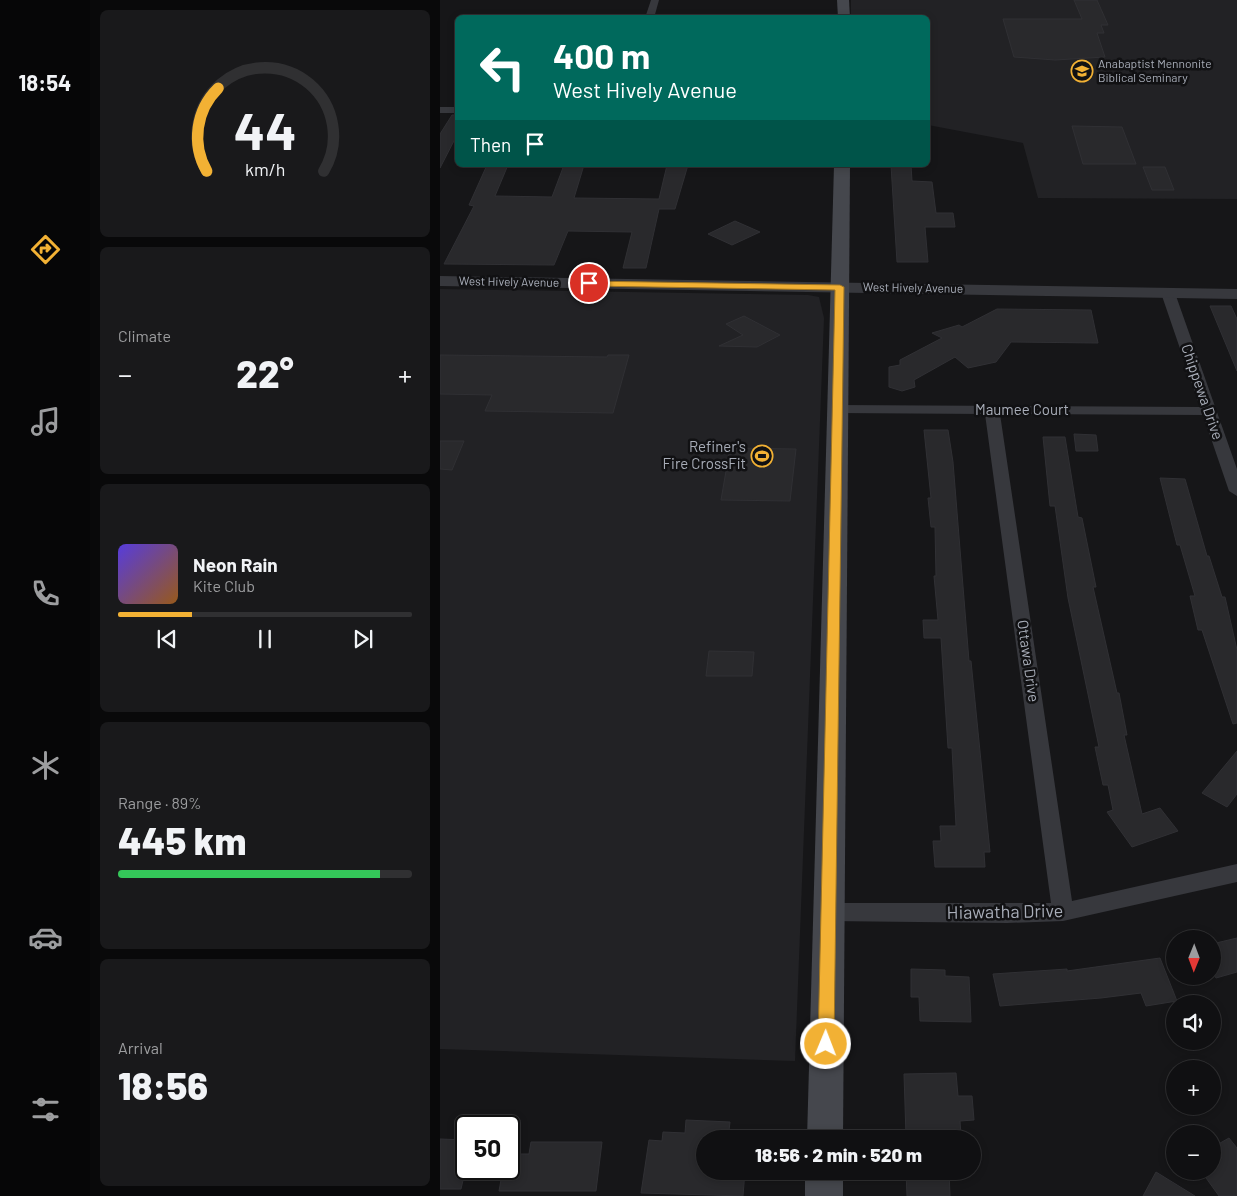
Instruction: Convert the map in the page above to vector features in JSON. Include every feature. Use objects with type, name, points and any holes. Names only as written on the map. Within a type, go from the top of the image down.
[{"type":"main road","points":[[843,0],[844,15]]},
{"type":"main road","points":[[825,1130],[842,167]]},
{"type":"main road","points":[[824,1180],[824,1196]]},
{"type":"street","points":[[650,15],[655,0]]},
{"type":"street","points":[[440,110],[455,110]]},
{"type":"street","name":"West Hively Avenue","points":[[440,281],[1237,294]]},
{"type":"street","name":"Chippewa Drive","points":[[1168,293],[1237,492]]},
{"type":"street","name":"Maumee Court","points":[[837,409],[1208,410]]},
{"type":"street","name":"Ottawa Drive","points":[[992,409],[1063,912]]},
{"type":"street","name":"Hiawatha Drive","points":[[828,912],[1007,914],[1063,912],[1237,873]]},
{"type":"shaded area","name":"Anabaptist Mennonite Biblical Seminary","points":[[851,0],[1237,0],[1237,199],[1038,198],[1023,143],[930,125],[930,15],[851,15]]},
{"type":"shaded area","points":[[440,289],[808,295],[819,297],[824,318],[795,1061],[440,1049]]},
{"type":"building","points":[[1074,0],[1097,0],[1108,25],[1101,25],[1104,33],[1097,33],[1105,57],[1055,60],[1014,57],[1003,19],[1082,19]]},
{"type":"building","points":[[452,115],[455,115],[455,139],[440,168],[440,134]]},
{"type":"building","points":[[1072,126],[1122,127],[1136,164],[1083,164]]},
{"type":"building","points":[[486,167],[507,167],[495,196],[552,197],[563,167],[583,167],[574,198],[659,199],[667,167],[687,167],[675,209],[659,209],[646,268],[623,268],[632,232],[568,231],[554,265],[444,264],[474,206],[469,205]]},
{"type":"building","points":[[891,167],[911,167],[912,181],[932,182],[936,213],[953,213],[955,227],[925,227],[928,262],[897,262]]},
{"type":"building","points":[[1143,167],[1165,167],[1174,190],[1152,190]]},
{"type":"building","points":[[735,221],[760,232],[732,245],[708,234]]},
{"type":"building","points":[[1210,306],[1231,306],[1237,319],[1237,371]]},
{"type":"building","points":[[997,309],[1091,310],[1098,343],[1011,342],[996,362],[968,368],[955,357],[914,380],[915,387],[902,391],[889,387],[889,367],[900,365],[900,360],[942,338],[932,333],[959,325],[962,327]]},
{"type":"building","points":[[744,316],[780,335],[757,347],[719,346],[743,335],[726,324]]},
{"type":"building","points":[[440,355],[607,357],[608,355],[629,355],[613,413],[485,411],[492,395],[440,394]]},
{"type":"building","points":[[924,430],[948,430],[953,462],[969,661],[971,661],[990,852],[984,852],[985,867],[935,867],[933,841],[941,841],[940,826],[956,826],[952,748],[948,748],[941,638],[924,638],[923,620],[938,620],[934,576],[936,576],[935,527],[931,527],[928,498],[931,498]]},
{"type":"building","points":[[1074,434],[1096,435],[1098,451],[1076,451]]},
{"type":"building","points":[[1043,437],[1065,437],[1078,517],[1082,518],[1096,587],[1093,587],[1117,693],[1119,693],[1127,735],[1124,735],[1142,814],[1160,808],[1178,831],[1132,847],[1107,812],[1113,810],[1108,785],[1103,785],[1095,747],[1099,747],[1068,598],[1055,506],[1050,506]]},
{"type":"building","points":[[440,441],[464,441],[452,470],[440,469]]},
{"type":"building","points":[[730,448],[796,449],[790,501],[721,500]]},
{"type":"building","points":[[1160,478],[1185,479],[1207,556],[1209,556],[1222,597],[1225,597],[1237,650],[1237,723],[1233,724],[1202,630],[1198,630],[1190,596],[1195,596],[1180,545],[1177,545]]},
{"type":"building","points":[[709,651],[754,652],[752,676],[706,676]]},
{"type":"building","points":[[1237,751],[1237,794],[1227,807],[1202,793]]},
{"type":"building","points":[[1237,938],[1237,972],[1221,977],[1221,942]]},
{"type":"building","points":[[1160,958],[1166,973],[1166,985],[1171,985],[1175,995],[1166,995],[1166,1003],[1146,1006],[1141,993],[1000,1006],[993,974],[1067,969],[1067,971]]},
{"type":"building","points":[[911,969],[945,970],[945,976],[969,977],[971,1022],[920,1021],[919,997],[911,997]]},
{"type":"building","points":[[956,1073],[958,1096],[972,1096],[974,1120],[960,1121],[961,1130],[906,1130],[904,1074]]},
{"type":"building","points":[[686,1120],[730,1122],[729,1130],[696,1130],[696,1180],[744,1180],[743,1196],[641,1193],[649,1140],[662,1141],[663,1132],[685,1133]]},
{"type":"building","points":[[1229,1138],[1237,1148],[1237,1196],[1219,1196],[1207,1180],[1221,1180],[1221,1142]]},
{"type":"building","points":[[440,1139],[455,1140],[455,1180],[463,1180],[461,1189],[440,1189]]},
{"type":"building","points":[[531,1142],[602,1142],[596,1191],[499,1191],[501,1180],[520,1180],[520,1154],[529,1154]]},
{"type":"building","points":[[1156,1172],[1166,1180],[1195,1196],[1143,1196]]},
{"type":"building","points":[[906,1180],[949,1180],[950,1196],[907,1196]]},
{"type":"place","name":"Anabaptist Mennonite Biblical Seminary","points":[[1082,71]]},
{"type":"place","name":"Refiner's Fire CrossFit","points":[[762,456]]},
{"type":"route","points":[[589,283],[840,287],[836,418],[826,1044]]}]
